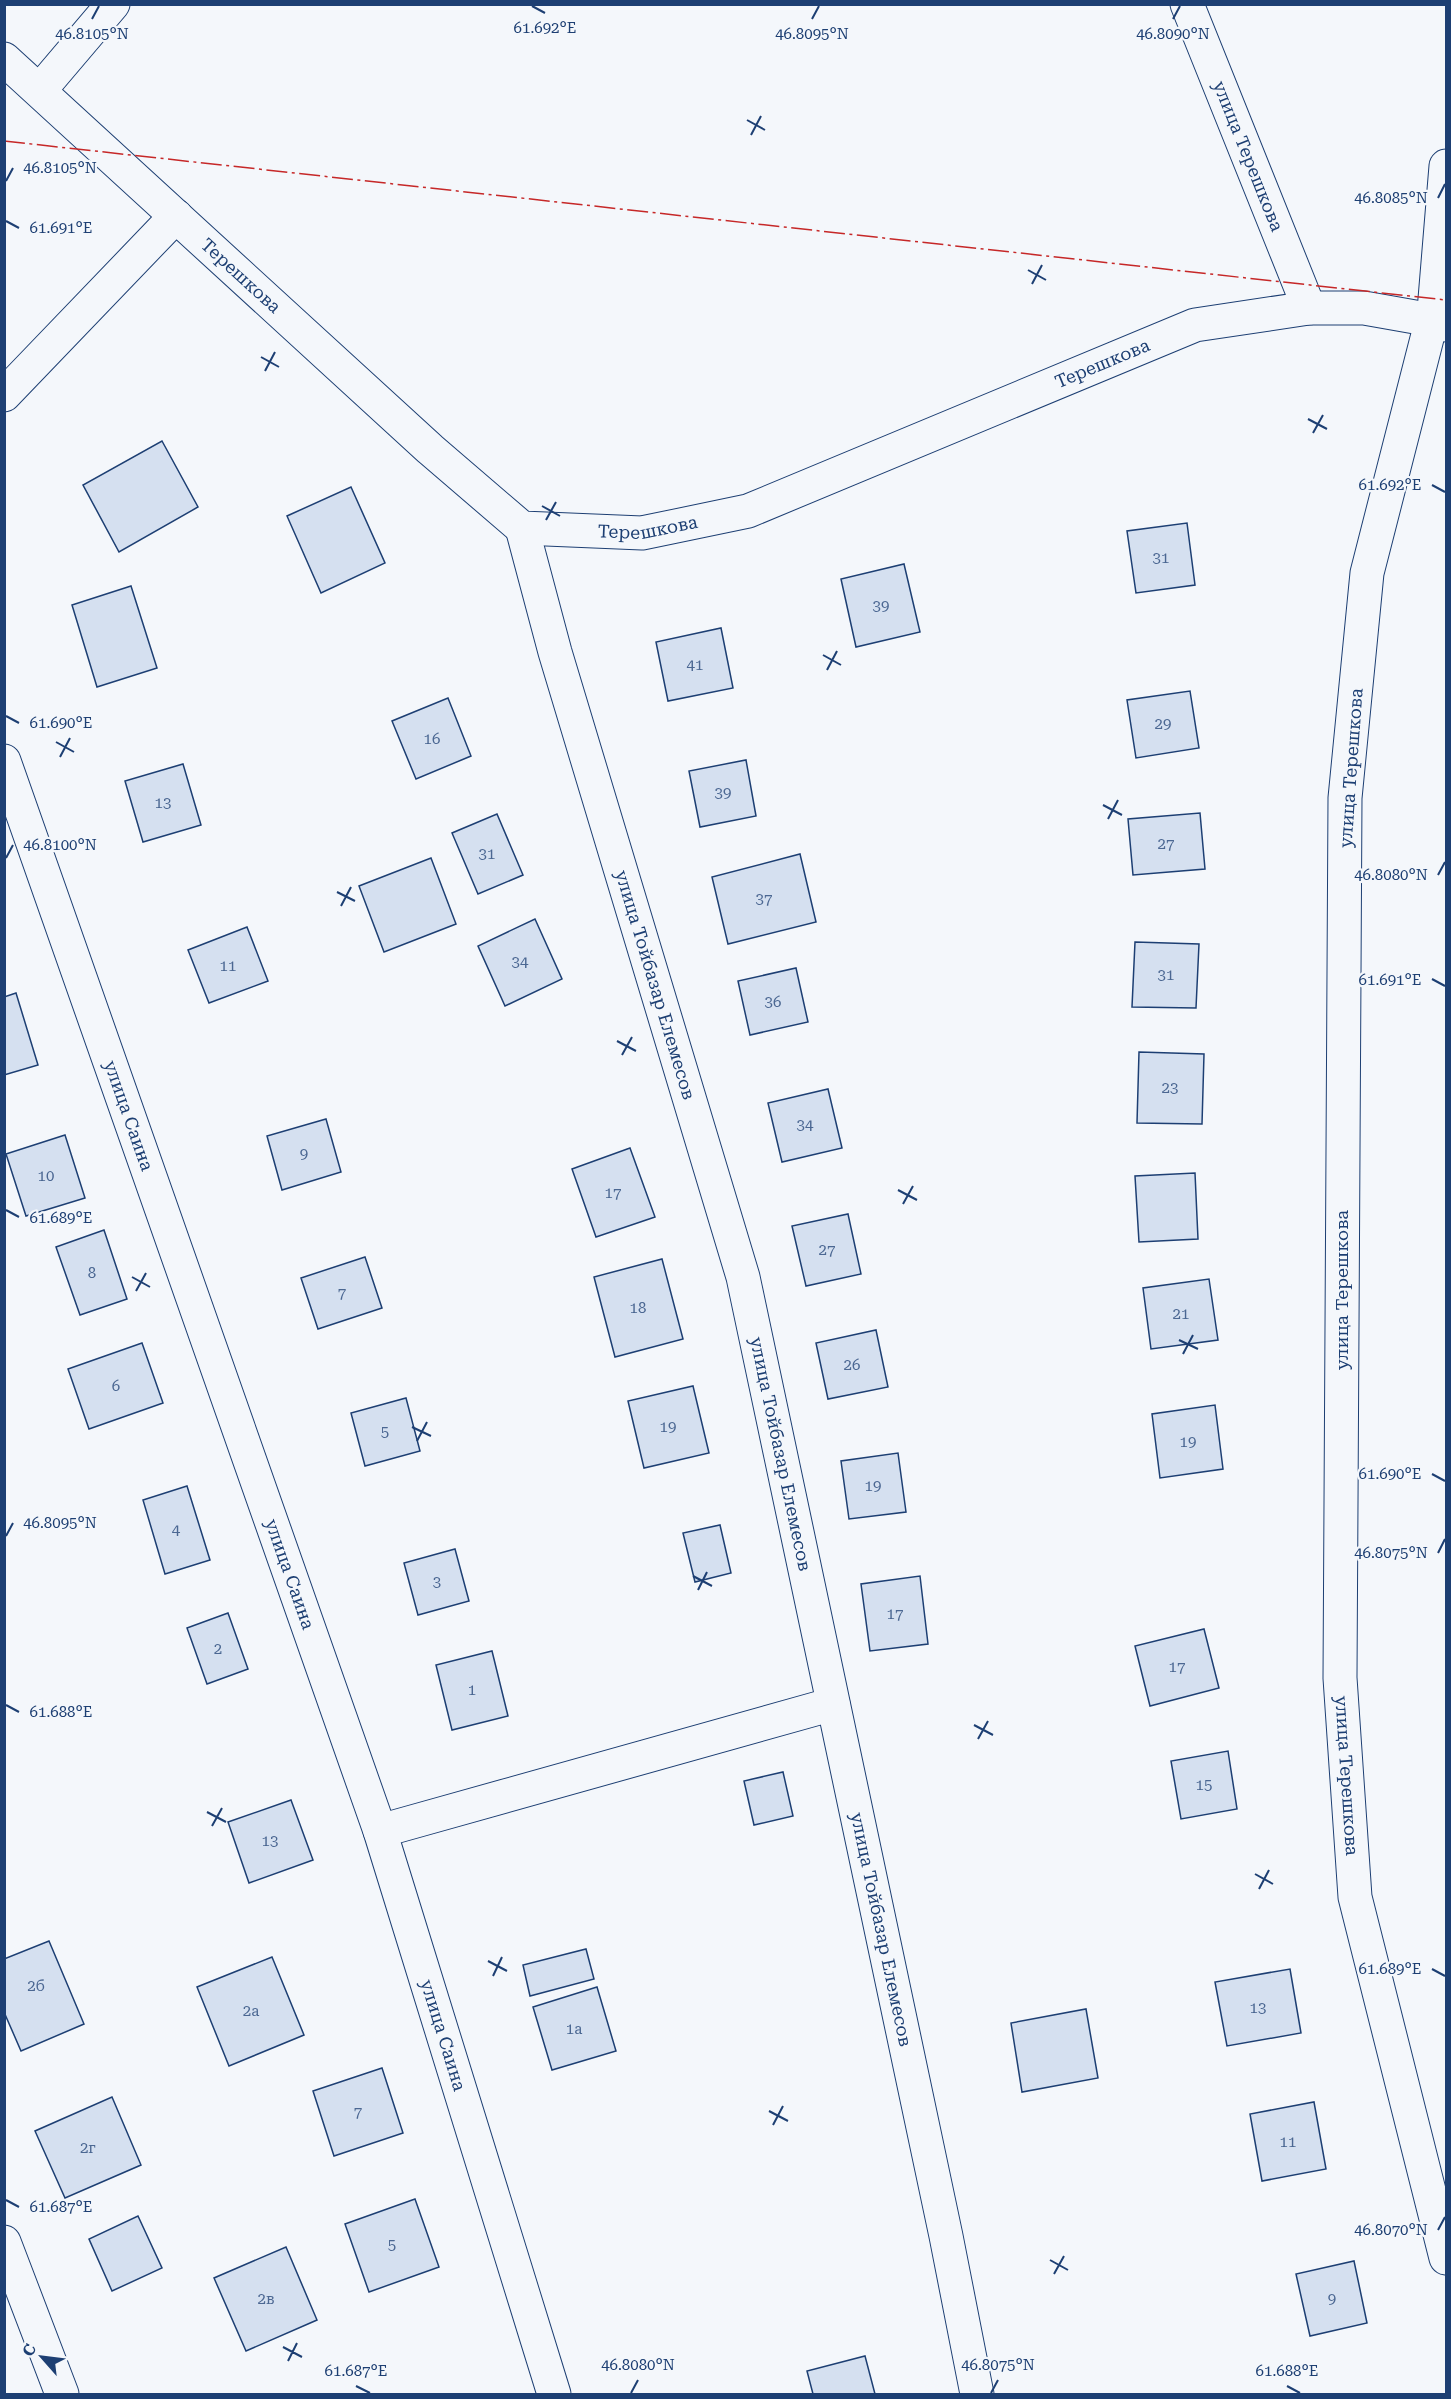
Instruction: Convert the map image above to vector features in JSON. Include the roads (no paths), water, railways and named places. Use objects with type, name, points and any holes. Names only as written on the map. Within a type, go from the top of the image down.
[{"type":"street","points":[[40,90],[113,4]]},
{"type":"street","name":"улица Терешкова","points":[[1187,4],[1309,308]]},
{"type":"street","name":"Терешкова","points":[[4,58],[430,449],[522,528],[642,533],[748,511],[1195,325],[1309,308],[1364,308],[1439,322]]},
{"type":"street","name":"улица Терешкова","points":[[1446,166],[1439,322],[1367,573],[1345,798],[1340,1678],[1355,1897],[1446,2258]]},
{"type":"street","points":[[4,395],[176,216]]},
{"type":"street","name":"улица Тойбазар Елемесов","points":[[522,528],[555,652],[743,1277],[946,2236],[976,2394]]},
{"type":"street","name":"улица Саина","points":[[4,761],[380,1831],[554,2394]]},
{"type":"street","points":[[380,1831],[833,1704]]},
{"type":"street","points":[[4,2242],[62,2394]]}]
